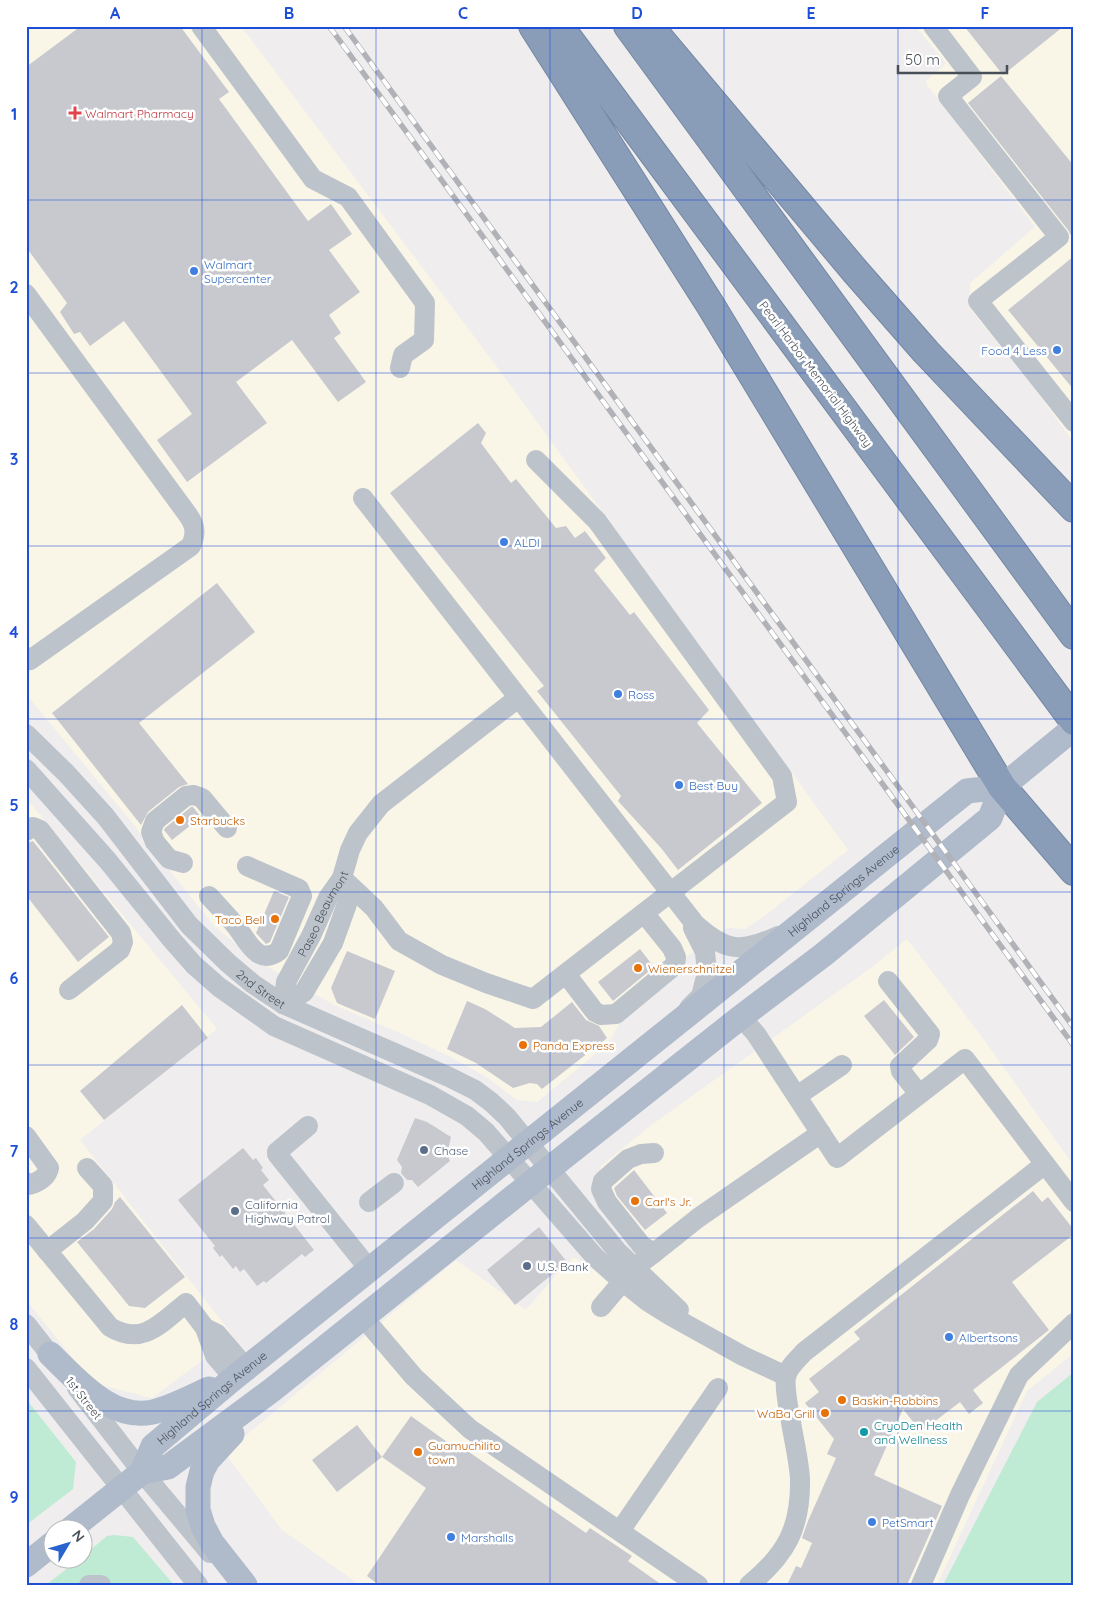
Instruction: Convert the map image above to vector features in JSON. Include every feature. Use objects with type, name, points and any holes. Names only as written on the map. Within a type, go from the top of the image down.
[{"type":"highway","points":[[533,26],[711,306],[1002,786],[1074,871]]},
{"type":"highway","name":"Pearl Harbor Memorial Highway","points":[[559,26],[1067,713]]},
{"type":"highway","points":[[628,26],[1074,635]]},
{"type":"highway","points":[[650,26],[855,271],[939,366],[1074,508]]},
{"type":"main road","points":[[142,1472],[168,1467],[272,1390],[741,1017],[823,955],[990,818],[1002,786],[1074,728]]},
{"type":"main road","name":"Highland Springs Avenue","points":[[85,1518],[142,1472],[153,1446],[240,1373],[508,1157],[967,791],[1002,786]]},
{"type":"main road","points":[[50,1354],[100,1400],[130,1412],[158,1411],[240,1373]]},
{"type":"main road","points":[[246,1585],[212,1543],[203,1526],[198,1510],[198,1487],[202,1471],[208,1460],[272,1390]]},
{"type":"main road","points":[[26,1565],[42,1552]]},
{"type":"street","points":[[201,26],[313,179],[348,197],[425,303],[424,340],[404,355],[400,368]]},
{"type":"street","points":[[933,26],[972,77],[948,96],[1059,237],[978,301],[1074,422]]},
{"type":"street","points":[[26,294],[192,521],[195,536],[192,546],[28,658]]},
{"type":"street","points":[[342,878],[374,908],[399,941],[442,965],[533,999],[644,912],[676,902],[787,802],[782,776],[597,521],[536,460]]},
{"type":"street","points":[[363,498],[695,924],[712,939],[730,948],[757,946],[796,928]]},
{"type":"street","name":"Paseo Beaumont","points":[[283,1004],[286,982],[311,936],[328,898],[342,878],[350,850],[368,818],[382,804],[518,698]]},
{"type":"street","name":"2nd Street","points":[[26,734],[66,773],[106,818],[189,925],[212,949],[253,984],[283,1004],[424,1065],[475,1090],[491,1102],[551,1168],[628,1274]]},
{"type":"street","name":"2nd Street","points":[[26,769],[45,788],[172,940],[218,987],[274,1026],[448,1104],[476,1122],[595,1257],[628,1274]]},
{"type":"street","points":[[45,788],[57,780],[108,836],[143,866]]},
{"type":"street","points":[[183,863],[172,861],[156,842],[151,832],[155,820],[186,796],[194,794],[202,798],[227,828]]},
{"type":"street","points":[[26,831],[33,827],[40,830],[121,933],[123,942],[120,950],[69,990]]},
{"type":"street","points":[[209,896],[237,927],[250,947],[262,955],[274,955],[279,951],[302,896],[299,889],[247,866]]},
{"type":"street","points":[[675,1024],[701,996],[707,973],[705,952],[676,902]]},
{"type":"street","points":[[566,974],[595,1012],[601,1015],[616,1014],[675,964],[676,956],[672,948],[644,912]]},
{"type":"street","points":[[888,981],[930,1034],[928,1040],[900,1066],[901,1071],[919,1094]]},
{"type":"street","points":[[741,1017],[756,1034],[838,1158],[965,1059],[1074,1202]]},
{"type":"street","points":[[797,1096],[842,1065]]},
{"type":"street","points":[[308,1126],[277,1154],[369,1269]]},
{"type":"street","points":[[601,1307],[628,1274],[698,1218],[821,1133]]},
{"type":"street","points":[[26,1182],[30,1185],[37,1182],[48,1174],[49,1168],[30,1144]]},
{"type":"street","points":[[654,1153],[641,1154],[628,1159],[603,1180],[601,1189],[607,1202],[642,1246],[654,1253]]},
{"type":"street","points":[[749,1585],[772,1564],[787,1544],[794,1525],[800,1478],[787,1396],[786,1376],[792,1365],[804,1352],[1045,1164]]},
{"type":"street","points":[[47,1251],[85,1221],[103,1201],[103,1186],[87,1168]]},
{"type":"street","points":[[369,1202],[394,1183]]},
{"type":"street","points":[[26,1225],[103,1320],[119,1333],[138,1335],[152,1331],[186,1302],[205,1328],[215,1356],[240,1373]]},
{"type":"street","points":[[628,1274],[647,1301],[744,1356],[786,1376]]},
{"type":"street","points":[[363,1317],[414,1377],[470,1429],[698,1585]]},
{"type":"street","points":[[921,1585],[960,1495],[1019,1375],[1074,1323]]},
{"type":"street","name":"1st Street","points":[[26,1324],[142,1472],[201,1543],[240,1585]]},
{"type":"street","points":[[26,1368],[198,1585]]},
{"type":"street","points":[[620,1532],[718,1388]]},
{"type":"street","points":[[89,1585],[101,1585]]},
{"type":"shaded area","points":[[26,26],[241,26],[500,371],[848,850],[745,929],[727,928],[686,957],[671,978],[620,1022],[611,1039],[537,1102],[517,1100],[488,1078],[449,1056],[336,1006],[254,959],[213,925],[130,820],[26,694]]},
{"type":"shaded area","points":[[915,26],[1074,26],[1074,443],[1031,384],[970,309],[970,283],[1035,227],[925,82],[946,63]]},
{"type":"shaded area","points":[[26,798],[217,1029],[80,1140],[234,1337],[152,1398],[93,1383],[26,1300]]},
{"type":"shaded area","points":[[907,939],[982,1037],[1074,1166],[1074,1353],[1027,1391],[937,1585],[360,1585],[282,1530],[225,1453],[456,1260],[526,1310],[574,1257],[601,1274],[637,1250],[595,1192],[601,1166],[650,1126],[868,970]]},
{"type":"green space","points":[[1074,1372],[1074,1585],[943,1585],[1037,1402]]},
{"type":"green space","points":[[26,1399],[76,1462],[73,1489],[26,1525]]},
{"type":"green space","points":[[107,1536],[133,1537],[174,1585],[46,1585],[68,1568],[92,1568],[92,1548]]},
{"type":"building","name":"Walmart Supercenter","points":[[81,26],[180,26],[229,92],[219,99],[308,221],[331,204],[352,234],[329,250],[360,292],[329,315],[341,333],[334,338],[366,382],[338,402],[292,340],[236,382],[267,423],[187,482],[157,440],[192,414],[124,321],[90,346],[80,332],[74,334],[60,312],[67,303],[26,247],[26,67]]},
{"type":"building","points":[[964,26],[1064,26],[1003,75]]},
{"type":"building","points":[[1001,76],[1074,166],[1074,241],[1068,230],[968,103]]},
{"type":"building","name":"Food 4 Less","points":[[1074,256],[1074,390],[1008,310]]},
{"type":"building","points":[[478,423],[486,433],[481,443],[511,483],[516,479],[556,528],[566,526],[575,538],[585,531],[606,558],[594,570],[630,615],[634,612],[709,710],[697,723],[762,803],[678,870],[661,848],[618,801],[621,796],[537,691],[544,686],[390,493]]},
{"type":"building","points":[[217,583],[255,632],[139,723],[188,784],[179,787],[148,812],[141,825],[52,713]]},
{"type":"building","name":"Starbucks","points":[[191,807],[201,817],[172,840],[164,830],[165,828]]},
{"type":"building","points":[[33,841],[109,937],[78,962],[26,895],[26,843]]},
{"type":"building","name":"Taco Bell","points":[[274,891],[289,897],[270,942],[266,944],[256,933]]},
{"type":"building","points":[[640,949],[654,967],[613,1001],[598,982]]},
{"type":"building","points":[[347,951],[395,971],[375,1019],[337,1003],[331,988]]},
{"type":"building","points":[[884,1000],[914,1037],[895,1055],[864,1016]]},
{"type":"building","points":[[467,1001],[485,1009],[515,1028],[541,1027],[572,1002],[586,1020],[599,1026],[607,1038],[542,1089],[537,1084],[530,1083],[513,1088],[476,1063],[447,1049]]},
{"type":"building","points":[[182,1005],[208,1038],[104,1120],[80,1091]]},
{"type":"building","name":"Chase","points":[[415,1118],[427,1122],[451,1137],[447,1154],[450,1161],[418,1187],[412,1180],[407,1180],[401,1173],[402,1167],[397,1160]]},
{"type":"building","name":"California Highway Patrol","points":[[243,1148],[253,1160],[256,1158],[263,1168],[261,1170],[269,1180],[263,1185],[314,1250],[305,1257],[302,1254],[266,1283],[264,1281],[257,1286],[244,1269],[240,1272],[236,1266],[233,1269],[222,1255],[220,1257],[213,1248],[215,1246],[178,1200]]},
{"type":"building","name":"Carl's Jr.","points":[[634,1170],[667,1213],[645,1230],[617,1196],[614,1188]]},
{"type":"building","points":[[1033,1191],[1042,1202],[1048,1197],[1074,1230],[1074,1234],[1012,1282],[1049,1330],[973,1390],[983,1403],[969,1414],[960,1402],[921,1432],[903,1409],[874,1475],[942,1506],[907,1585],[787,1585],[796,1566],[801,1568],[812,1543],[802,1538],[836,1458],[827,1454],[834,1439],[805,1403],[819,1392],[809,1379],[860,1339],[854,1332]]},
{"type":"building","points":[[120,1197],[185,1277],[145,1308],[129,1306],[77,1242],[94,1229]]},
{"type":"building","name":"U.S. Bank","points":[[539,1227],[567,1262],[515,1305],[487,1270]]},
{"type":"building","points":[[411,1416],[454,1447],[456,1443],[586,1533],[590,1528],[632,1556],[628,1561],[662,1585],[379,1585],[367,1576],[426,1488],[382,1457]]},
{"type":"building","points":[[357,1425],[382,1457],[337,1492],[312,1460]]},
{"type":"railway","points":[[329,26],[1074,1046]]},
{"type":"railway","points":[[344,26],[1074,1028]]},
{"type":"place","name":"Walmart Pharmacy","points":[[75,113]]},
{"type":"place","name":"Walmart Supercenter","points":[[194,271]]},
{"type":"place","name":"Food 4 Less","points":[[1057,350]]},
{"type":"place","name":"ALDI","points":[[504,542]]},
{"type":"place","name":"Ross","points":[[618,694]]},
{"type":"place","name":"Best Buy","points":[[679,785]]},
{"type":"place","name":"Starbucks","points":[[180,820]]},
{"type":"place","name":"Taco Bell","points":[[275,919]]},
{"type":"place","name":"Wienerschnitzel","points":[[638,968]]},
{"type":"place","name":"Panda Express","points":[[523,1045]]},
{"type":"place","name":"Chase","points":[[424,1150]]},
{"type":"place","name":"Carl's Jr.","points":[[635,1201]]},
{"type":"place","name":"California Highway Patrol","points":[[235,1211]]},
{"type":"place","name":"U.S. Bank","points":[[527,1266]]},
{"type":"place","name":"Albertsons","points":[[949,1337]]},
{"type":"place","name":"Baskin-Robbins","points":[[842,1400]]},
{"type":"place","name":"WaBa Grill","points":[[825,1413]]},
{"type":"place","name":"CryoDen Health and Wellness","points":[[864,1432]]},
{"type":"place","name":"Guamuchilito town","points":[[418,1452]]},
{"type":"place","name":"PetSmart","points":[[872,1522]]},
{"type":"place","name":"Marshalls","points":[[451,1537]]}]
